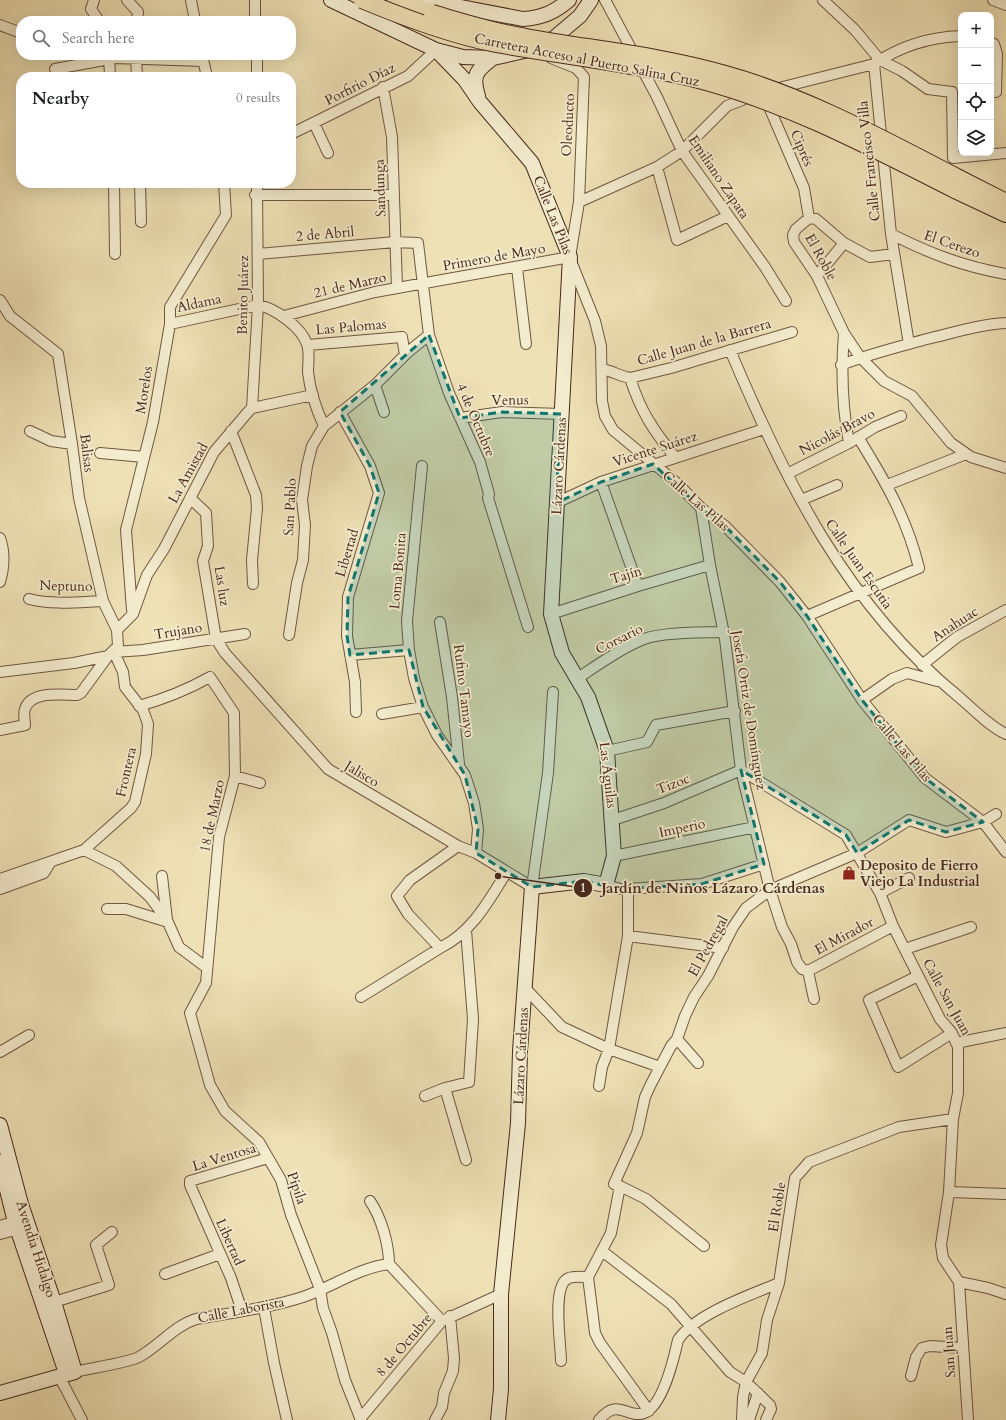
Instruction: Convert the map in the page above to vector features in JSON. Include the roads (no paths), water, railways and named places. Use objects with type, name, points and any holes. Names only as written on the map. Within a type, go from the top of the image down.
[{"type":"main road","name":"Carretera Acceso al Puerto Salina Cruz","points":[[362,0],[421,23],[496,44],[611,62],[667,73],[731,89],[767,101],[837,130],[957,184],[1006,202]]},
{"type":"main road","name":"Carretera Acceso al Puerto Salina Cruz","points":[[395,0],[428,6],[485,28],[525,37],[651,56],[725,74],[778,92],[844,119],[1006,214]]},
{"type":"street","points":[[94,0],[91,9],[96,16]]},
{"type":"street","points":[[126,0],[138,12],[138,16]]},
{"type":"street","points":[[191,0],[194,16]]},
{"type":"street","points":[[254,0],[255,16]]},
{"type":"street","points":[[331,0],[436,50],[463,57],[493,58],[533,48],[554,38],[580,16],[590,2]]},
{"type":"street","points":[[428,6],[523,19],[540,17],[556,12],[569,0]]},
{"type":"street","name":"Emiliano Zapata","points":[[605,0],[657,97],[682,151],[765,267],[786,301]]},
{"type":"street","points":[[823,0],[855,30],[877,62],[902,71],[928,89],[952,92],[958,120],[954,158],[975,156]]},
{"type":"street","points":[[993,0],[1006,4]]},
{"type":"street","points":[[511,18],[513,30],[511,38]]},
{"type":"street","points":[[0,26],[16,32]]},
{"type":"street","points":[[579,202],[657,167],[682,151],[727,106],[763,92],[877,62],[899,49],[958,37]]},
{"type":"street","name":"Calle Las Pilas","points":[[480,102],[475,80],[480,67],[493,58],[511,38]]},
{"type":"street","name":"Oleoducto","points":[[511,38],[576,68],[584,77],[579,202],[570,257]]},
{"type":"street","points":[[994,44],[997,54],[996,92]]},
{"type":"street","name":"Porfirio Díaz","points":[[296,132],[408,76],[436,50]]},
{"type":"street","name":"Calle Las Pilas","points":[[436,50],[465,80],[480,102],[532,163],[595,321],[601,346],[602,401],[605,416],[612,430],[678,484],[701,508],[725,526],[780,582],[807,616],[862,700],[925,778],[983,822],[1006,852]]},
{"type":"street","points":[[55,69],[96,60]]},
{"type":"street","points":[[109,60],[110,72]]},
{"type":"street","points":[[136,60],[137,72]]},
{"type":"street","points":[[203,60],[206,72]]},
{"type":"street","points":[[257,60],[258,72]]},
{"type":"street","name":"Calle Francisco Villa","points":[[877,62],[891,234],[909,344]]},
{"type":"street","name":"Sandunga","points":[[383,88],[392,137],[396,288]]},
{"type":"street","name":"Ciprés","points":[[763,92],[804,188],[809,218]]},
{"type":"street","points":[[314,123],[328,153]]},
{"type":"street","points":[[994,154],[1006,153]]},
{"type":"street","points":[[657,167],[676,240],[728,216]]},
{"type":"street","points":[[114,188],[115,254]]},
{"type":"street","points":[[140,188],[141,222]]},
{"type":"street","name":"Morelos","points":[[133,614],[126,530],[153,422],[170,324],[170,307],[226,215],[224,188]]},
{"type":"street","name":"Benito Juárez","points":[[252,408],[258,305],[257,188]]},
{"type":"street","points":[[256,195],[394,195]]},
{"type":"street","name":"El Roble","points":[[894,254],[870,257],[844,243],[816,219],[809,218],[796,229],[793,234],[794,242],[817,276],[844,333],[860,357],[884,381],[912,396],[951,443],[971,457],[1006,468]]},
{"type":"street","name":"El Cerezo","points":[[891,234],[930,253],[962,264],[1006,274]]},
{"type":"street","name":"2 de Abril","points":[[258,254],[395,242]]},
{"type":"street","name":"4 de Octubre","points":[[395,242],[418,243],[429,335],[449,393],[480,462],[489,494],[488,498],[528,627]]},
{"type":"street","points":[[817,276],[844,243]]},
{"type":"street","name":"Primero de Mayo","points":[[423,283],[517,268],[570,257]]},
{"type":"street","name":"Lázaro Cárdenas","points":[[570,257],[551,614],[562,653],[576,674]]},
{"type":"street","points":[[517,268],[526,344]]},
{"type":"street","name":"21 de Marzo","points":[[284,316],[396,288],[423,283]]},
{"type":"street","name":"Balisas","points":[[0,300],[5,317],[58,354],[79,498],[103,601],[117,630]]},
{"type":"street","points":[[258,305],[268,307],[284,316],[308,345],[308,372],[313,395],[324,426]]},
{"type":"street","name":"Aldama","points":[[170,324],[258,305]]},
{"type":"street","points":[[841,365],[860,357],[953,332],[995,323],[1006,323]]},
{"type":"street","name":"Calle Juan de la Barrera","points":[[602,369],[615,371],[624,377],[630,378],[671,368],[792,332]]},
{"type":"street","points":[[844,333],[841,365],[844,416],[848,443]]},
{"type":"street","name":"San Pablo","points":[[289,635],[297,583],[303,560],[303,538],[305,525],[302,500],[307,466],[312,446],[324,426],[375,385],[405,355],[429,335]]},
{"type":"street","name":"Las Palomas","points":[[308,345],[402,337],[405,355]]},
{"type":"street","name":"Calle Juan Escutia","points":[[730,350],[764,429],[828,549],[877,616],[922,665],[941,682],[1005,732]]},
{"type":"street","points":[[630,378],[637,399],[647,421],[675,457]]},
{"type":"street","points":[[375,385],[384,412]]},
{"type":"street","points":[[252,408],[313,395]]},
{"type":"street","name":"La Amistad","points":[[133,614],[146,575],[164,549],[214,452],[252,408]]},
{"type":"street","name":"Libertad","points":[[340,412],[370,466],[379,493],[348,597],[347,636],[355,682],[356,712]]},
{"type":"street","name":"Venus","points":[[460,418],[502,412],[561,414]]},
{"type":"street","name":"Nicolás Bravo","points":[[787,474],[848,443],[875,427],[901,416]]},
{"type":"street","name":"Vicente Suárez","points":[[556,503],[601,482],[764,429]]},
{"type":"street","points":[[30,431],[51,441],[72,444]]},
{"type":"street","points":[[231,431],[256,495],[257,508],[252,560],[253,584]]},
{"type":"street","points":[[807,616],[919,568],[908,528],[887,485],[858,437]]},
{"type":"street","points":[[100,453],[144,457]]},
{"type":"street","points":[[887,485],[966,454]]},
{"type":"street","name":"Loma Bonita","points":[[422,466],[407,621],[409,650],[414,678],[423,707],[437,735],[459,764]]},
{"type":"street","points":[[601,482],[638,586]]},
{"type":"street","points":[[801,500],[837,484]]},
{"type":"street","name":"Las luz","points":[[190,498],[206,513],[208,546],[203,561],[216,639]]},
{"type":"street","name":"Josefa Ortiz de Domínguez","points":[[701,508],[710,566],[723,632],[735,711],[741,770],[770,890],[782,927],[791,944],[796,962],[802,969],[808,971]]},
{"type":"street","points":[[0,538],[4,568],[0,582]]},
{"type":"street","name":"Tajín","points":[[551,614],[638,586],[710,566]]},
{"type":"street","name":"Neptuno","points":[[29,599],[40,602],[72,603],[103,601]]},
{"type":"street","name":"Anahuac","points":[[922,665],[957,637],[1006,610]]},
{"type":"street","points":[[0,730],[26,725],[24,710],[28,703],[36,698],[43,696],[77,695],[81,693],[118,646],[117,630],[133,614]]},
{"type":"street","name":"Rufino Tamayo","points":[[440,622],[452,697],[459,764]]},
{"type":"street","name":"Corsario","points":[[576,674],[645,639],[700,632],[723,632]]},
{"type":"street","name":"Trujano","points":[[0,672],[74,663],[111,654],[245,634]]},
{"type":"street","name":"Jalisco","points":[[216,639],[242,674],[328,769],[458,846],[476,853],[506,873],[532,887]]},
{"type":"street","points":[[350,655],[409,650]]},
{"type":"street","name":"Frontera","points":[[0,880],[38,865],[50,863],[84,850],[131,808],[137,797],[146,754],[148,724],[145,714],[125,687],[123,672],[111,654]]},
{"type":"street","points":[[862,700],[892,679],[907,673],[941,682]]},
{"type":"street","name":"Las Águilas","points":[[576,674],[588,697],[607,751],[613,820],[614,856],[606,885]]},
{"type":"street","name":"18 de Marzo","points":[[139,706],[158,701],[186,690],[210,677],[234,713],[235,776],[219,837],[206,983],[204,990],[190,1013],[210,1085],[225,1110]]},
{"type":"street","name":"Lázaro Cárdenas","points":[[498,1420],[501,1389],[501,1294],[518,1123],[520,1051],[532,887],[548,773],[553,692]]},
{"type":"street","points":[[382,714],[423,707]]},
{"type":"street","points":[[607,751],[647,742],[656,725],[735,711]]},
{"type":"street","points":[[459,764],[465,775],[476,814],[478,829],[476,853]]},
{"type":"street","name":"Tizoc","points":[[613,820],[664,803],[741,770]]},
{"type":"street","name":"Calle San Juan","points":[[741,770],[846,835],[880,894],[893,926],[906,949],[940,1019],[954,1038],[958,1047],[958,1093],[953,1119],[948,1192],[941,1245],[943,1258],[959,1282]]},
{"type":"street","points":[[235,776],[260,783]]},
{"type":"street","name":"El Pedregal","points":[[588,1277],[611,1234],[620,1186],[614,1184],[637,1132],[645,1097],[660,1067],[677,1039],[694,997],[723,948],[732,927],[746,908],[770,890],[857,853],[909,820],[946,832],[983,822],[996,814]]},
{"type":"street","name":"Imperio","points":[[614,856],[755,827]]},
{"type":"street","points":[[440,948],[408,914],[397,896],[410,880],[458,846]]},
{"type":"street","points":[[84,850],[116,866],[150,897],[168,921],[179,947],[207,968]]},
{"type":"street","name":"Frontera","points":[[0,889],[44,873],[50,863]]},
{"type":"street","points":[[532,887],[584,881],[620,889],[702,884],[764,864]]},
{"type":"street","points":[[361,997],[451,942],[466,930],[506,873]]},
{"type":"street","points":[[162,876],[168,921]]},
{"type":"street","points":[[880,894],[909,878]]},
{"type":"street","points":[[599,1086],[602,1067],[609,1049],[628,936],[628,889]]},
{"type":"street","points":[[107,909],[126,910],[168,921]]},
{"type":"street","name":"El Mirador","points":[[808,971],[893,926]]},
{"type":"street","points":[[906,949],[970,927]]},
{"type":"street","points":[[425,1096],[445,1088],[469,1082],[473,1019],[466,930]]},
{"type":"street","points":[[628,936],[723,948]]},
{"type":"street","points":[[808,971],[814,998]]},
{"type":"street","points":[[918,976],[869,1000],[898,1067],[954,1038],[1006,1032]]},
{"type":"street","points":[[525,988],[562,1027],[609,1049],[660,1067]]},
{"type":"street","points":[[0,1052],[29,1035]]},
{"type":"street","points":[[677,1039],[698,1063]]},
{"type":"street","points":[[445,1088],[466,1160]]},
{"type":"street","name":"Pípila","points":[[225,1110],[258,1142],[281,1180],[291,1215],[320,1289],[322,1308],[332,1333],[343,1373],[361,1420]]},
{"type":"street","name":"El Roble","points":[[745,1420],[743,1397],[746,1382],[762,1353],[767,1320],[779,1283],[795,1178],[809,1162],[898,1127],[953,1119]]},
{"type":"street","name":"Avendia Hidalgo","points":[[0,1125],[22,1224],[67,1374]]},
{"type":"street","name":"La Ventosa","points":[[190,1185],[190,1181],[193,1179],[268,1158]]},
{"type":"street","name":"Avendia Hidalgo","points":[[0,1162],[22,1224],[54,1302],[67,1374]]},
{"type":"street","name":"Libertad","points":[[190,1185],[220,1254],[242,1311]]},
{"type":"street","points":[[620,1186],[646,1199],[704,1246]]},
{"type":"street","points":[[948,1192],[1006,1194]]},
{"type":"street","points":[[370,1201],[376,1210],[389,1254],[389,1264],[446,1318],[454,1358],[453,1371],[444,1393],[442,1407],[436,1420]]},
{"type":"street","points":[[0,1226],[22,1224]]},
{"type":"street","points":[[0,1234],[22,1224]]},
{"type":"street","points":[[54,1302],[109,1285],[96,1246],[112,1232]]},
{"type":"street","points":[[602,1251],[624,1266],[643,1284],[663,1297],[730,1372],[746,1382],[770,1405],[771,1408],[766,1420]]},
{"type":"street","points":[[165,1274],[220,1254]]},
{"type":"street","name":"Calle Laborista","points":[[0,1393],[67,1374],[137,1358],[150,1350],[185,1322],[264,1308],[305,1296],[374,1266],[389,1264]]},
{"type":"street","points":[[561,1361],[558,1302],[562,1284],[569,1278],[588,1277],[595,1333],[600,1343],[649,1411]]},
{"type":"street","points":[[959,1282],[988,1288],[1006,1294]]},
{"type":"street","name":"San Juan","points":[[959,1282],[968,1420]]},
{"type":"street","points":[[599,1420],[605,1413],[611,1410],[618,1409],[642,1414],[649,1411],[654,1406],[664,1386],[678,1340],[690,1327],[742,1298],[779,1283]]},
{"type":"street","name":"8 de Octubre","points":[[361,1420],[446,1318],[501,1294]]},
{"type":"street","points":[[264,1308],[274,1363],[287,1420]]},
{"type":"street","points":[[911,1376],[916,1357],[922,1348],[930,1346],[963,1348]]},
{"type":"street","points":[[67,1374],[82,1420]]},
{"type":"street","points":[[745,1420],[758,1393]]},
{"type":"place","name":"Deposito de Fierro Viejo La Industrial","points":[[849,873]]},
{"type":"place","name":"Jardín de Niños Lázaro Cárdenas","points":[[498,876]]}]
